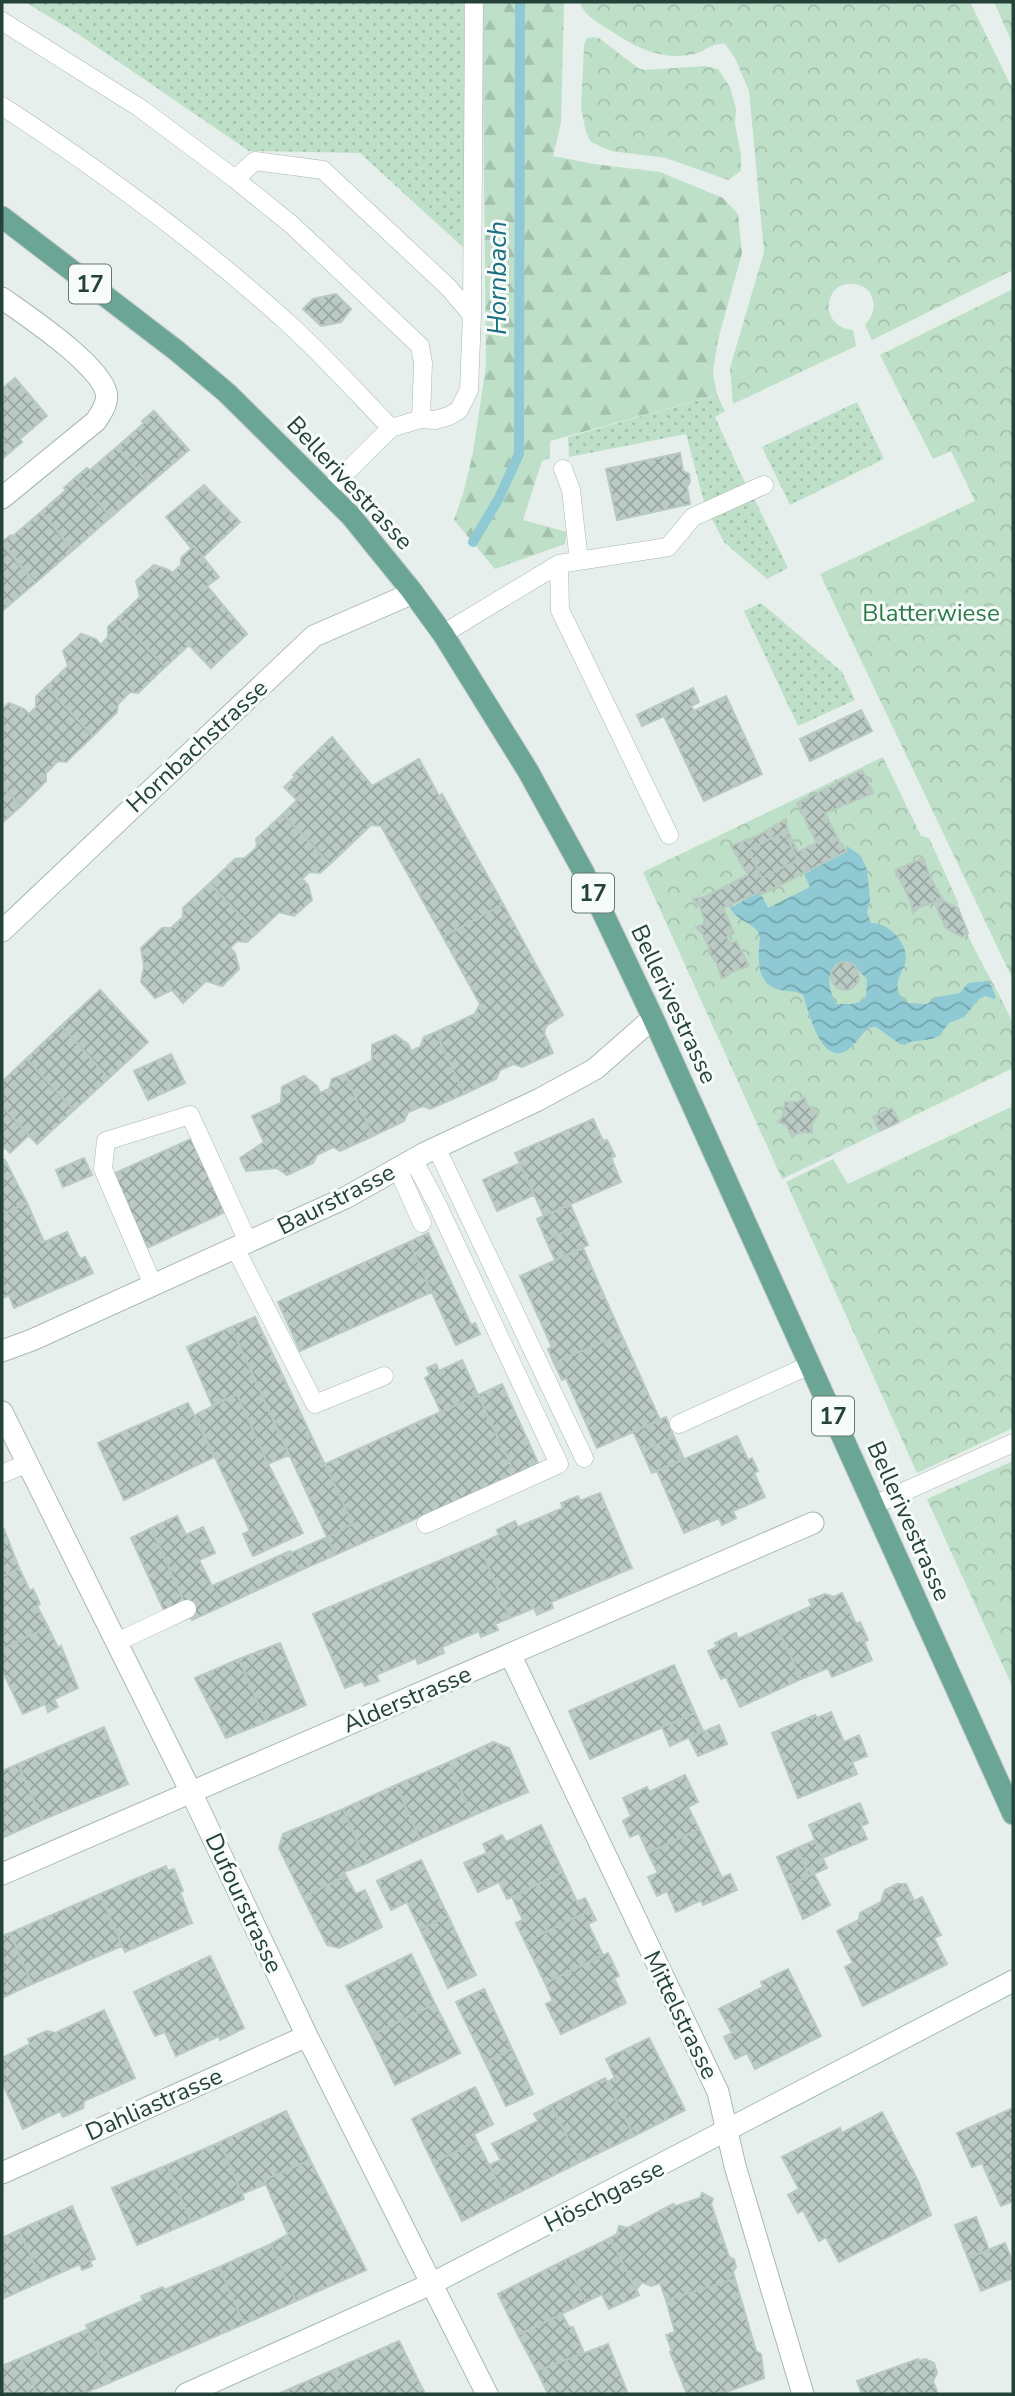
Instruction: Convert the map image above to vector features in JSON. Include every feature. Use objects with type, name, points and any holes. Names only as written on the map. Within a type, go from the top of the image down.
[{"type":"main road","name":"Bellerivestrasse","points":[[2,217],[187,359],[227,393],[351,516],[443,634],[534,782],[583,871],[653,1018],[1013,1814]]},
{"type":"street","points":[[2,298],[93,370],[106,393],[105,407],[96,421],[2,498]]},
{"type":"street","name":"Hornbachstrasse","points":[[2,931],[314,636],[413,593]]},
{"type":"street","name":"Baurstrasse","points":[[2,1351],[32,1340],[345,1198],[436,1147],[538,1100],[595,1069],[653,1018]]},
{"type":"street","name":"Dufourstrasse","points":[[2,1412],[191,1792],[307,2036],[487,2394]]},
{"type":"street","name":"Alderstrasse","points":[[2,1874],[813,1523]]},
{"type":"street","name":"Mittelstrasse","points":[[510,1654],[718,2092],[735,2166],[803,2394]]},
{"type":"street","name":"Höschgasse","points":[[186,2394],[431,2284],[1013,1981]]},
{"type":"street","name":"Dahliastrasse","points":[[2,2172],[307,2036]]},
{"type":"lane","points":[[327,492],[391,428],[421,419],[435,420],[449,416],[459,410],[469,390],[474,2]]},
{"type":"lane","points":[[2,20],[140,108],[235,179],[292,225],[420,346],[423,363],[421,419]]},
{"type":"lane","points":[[2,106],[75,153],[159,215],[243,284],[292,327],[391,428]]},
{"type":"lane","points":[[235,179],[255,161],[323,170],[448,287],[472,315]]},
{"type":"lane","points":[[563,469],[571,490],[579,561]]},
{"type":"lane","points":[[443,634],[559,564],[668,547],[693,517],[764,485]]},
{"type":"lane","points":[[559,564],[560,610],[669,835]]},
{"type":"lane","points":[[153,1285],[103,1170],[106,1142],[190,1115],[242,1245],[316,1405],[384,1376]]},
{"type":"lane","points":[[436,1147],[584,1458]]},
{"type":"lane","points":[[405,1164],[422,1223]]},
{"type":"lane","points":[[405,1164],[438,1206],[559,1464],[426,1524]]},
{"type":"lane","points":[[679,1424],[810,1365]]},
{"type":"lane","points":[[874,1505],[1013,1443]]},
{"type":"lane","points":[[2,1475],[28,1463]]},
{"type":"lane","points":[[117,1642],[187,1609]]},
{"type":"green space","points":[[25,2],[464,2],[468,252],[360,153],[249,151],[78,34]]},
{"type":"green space","points":[[482,2],[564,2],[561,123],[553,156],[660,172],[723,198],[738,214],[742,253],[718,340],[713,372],[717,395],[550,441],[550,458],[542,461],[523,520],[567,532],[565,544],[495,569],[454,520],[473,453],[486,365]]},
{"type":"green space","points":[[579,2],[970,2],[1013,90],[1013,270],[872,340],[865,325],[874,307],[870,293],[859,285],[847,284],[838,287],[829,302],[829,311],[833,320],[841,327],[853,330],[856,346],[733,404],[730,368],[764,252],[749,91],[735,58],[725,44],[717,44],[698,53],[683,56],[650,52],[597,22],[585,12]]},
{"type":"green space","points":[[994,2],[1013,2],[1013,45]]},
{"type":"green space","points":[[587,38],[599,38],[644,70],[705,66],[718,69],[730,87],[736,109],[735,124],[741,171],[728,180],[666,158],[611,151],[591,142],[581,108],[584,45]]},
{"type":"green space","name":"Blatterwiese","points":[[1013,289],[1013,980],[820,574],[975,501],[951,451],[933,459],[880,355]]},
{"type":"green space","points":[[717,395],[725,411],[715,417],[746,485],[704,502],[686,434],[569,457],[568,437]]},
{"type":"green space","points":[[857,402],[884,459],[790,505],[762,447]]},
{"type":"green space","points":[[753,496],[788,568],[767,579],[724,542],[710,515]]},
{"type":"green space","points":[[761,603],[842,672],[855,700],[798,726],[744,611]]},
{"type":"green space","points":[[883,757],[921,836],[929,838],[958,902],[972,944],[1007,1010],[1013,1028],[1013,1068],[782,1179],[643,872]]},
{"type":"green space","points":[[1013,1106],[1013,1428],[917,1473],[786,1182],[833,1159],[848,1184]]},
{"type":"green space","points":[[1013,1461],[1013,1688],[927,1499]]},
{"type":"water","points":[[847,846],[861,856],[867,870],[870,900],[867,912],[871,923],[890,929],[903,946],[906,959],[897,986],[903,999],[908,1003],[927,1004],[937,997],[960,993],[968,983],[989,981],[996,997],[994,999],[985,996],[979,999],[964,1017],[949,1023],[939,1036],[932,1039],[905,1045],[876,1027],[868,1028],[849,1049],[840,1053],[831,1052],[818,1036],[803,995],[780,990],[766,982],[760,969],[760,936],[754,927],[737,917],[730,908],[760,892],[768,908],[810,887],[804,874],[811,871],[810,869],[847,852]],"holes":[[[840,962],[851,963],[867,979],[866,997],[860,1002],[836,1004],[830,987],[830,976]]]},
{"type":"building","points":[[336,294],[351,309],[341,322],[321,326],[303,309],[313,299]]},
{"type":"building","points":[[15,378],[47,416],[20,439],[22,442],[10,452],[2,442],[2,389]]},
{"type":"building","points":[[154,411],[189,450],[149,484],[117,447]]},
{"type":"building","points":[[2,442],[10,452],[2,459]]},
{"type":"building","points":[[117,447],[149,484],[111,517],[76,477],[87,468],[90,470]]},
{"type":"building","points":[[680,453],[683,471],[689,474],[690,482],[687,487],[690,504],[617,520],[606,469]]},
{"type":"building","points":[[76,477],[111,517],[73,550],[41,512],[66,490],[64,488]]},
{"type":"building","points":[[204,485],[240,522],[203,557],[194,546],[191,548],[166,517]]},
{"type":"building","points":[[41,512],[73,550],[35,583],[2,542],[11,535],[12,537]]},
{"type":"building","points":[[2,544],[35,583],[2,611]]},
{"type":"building","points":[[194,546],[219,577],[207,586],[247,634],[211,668],[189,645],[165,667],[118,618],[140,597],[136,581],[154,565],[172,573],[181,565],[181,558]]},
{"type":"building","points":[[118,618],[165,667],[138,693],[130,692],[118,704],[117,712],[93,736],[46,687],[68,666],[63,651],[81,634],[96,639],[101,645],[108,637],[108,627]]},
{"type":"building","points":[[46,687],[93,736],[66,762],[58,761],[46,773],[46,781],[21,806],[2,786],[2,709],[9,703],[29,714],[36,707],[36,697]]},
{"type":"building","points":[[693,688],[699,702],[691,706],[694,711],[726,696],[762,774],[704,801],[664,716],[642,726],[637,715]]},
{"type":"building","points":[[861,710],[872,731],[810,761],[800,739]]},
{"type":"building","points":[[332,737],[372,786],[419,759],[439,796],[442,794],[503,904],[443,937],[381,826],[371,825],[330,864],[283,814],[297,800],[284,787]]},
{"type":"building","points":[[862,770],[873,793],[825,813],[847,851],[761,895],[760,892],[723,908],[734,933],[727,937],[730,943],[736,941],[749,966],[722,979],[702,933],[696,927],[706,923],[700,907],[693,899],[705,897],[748,875],[731,846],[759,835],[786,819],[787,829],[798,852],[817,843],[797,803]]},
{"type":"building","points":[[2,786],[21,806],[2,823]]},
{"type":"building","points":[[283,814],[330,864],[320,873],[309,872],[302,879],[308,885],[312,900],[294,916],[279,912],[257,933],[210,883],[235,859],[245,858],[257,847],[256,839]]},
{"type":"building","points":[[784,832],[798,860],[762,878],[748,850]]},
{"type":"building","points":[[923,858],[943,900],[919,907],[913,913],[911,902],[895,870]]},
{"type":"building","points":[[210,883],[257,933],[247,942],[237,941],[230,948],[235,953],[239,969],[222,986],[206,981],[183,1003],[172,990],[155,998],[141,982],[144,966],[141,948],[162,928],[171,928],[183,917],[183,908]]},
{"type":"building","points":[[931,895],[958,908],[968,933],[962,937],[946,928]]},
{"type":"building","points":[[503,904],[563,1015],[546,1026],[544,1033],[553,1053],[522,1067],[514,1064],[500,1070],[496,1079],[464,1094],[436,1032],[475,1014],[480,1004],[443,937]]},
{"type":"building","points":[[845,962],[855,966],[859,976],[855,986],[845,990],[835,986],[831,976],[835,966]]},
{"type":"building","points":[[100,990],[148,1042],[109,1078],[61,1026]]},
{"type":"building","points":[[61,1026],[109,1078],[74,1110],[26,1059]]},
{"type":"building","points":[[436,1032],[464,1094],[430,1109],[423,1106],[408,1112],[404,1121],[373,1136],[345,1074],[372,1061],[372,1045],[395,1035],[408,1044],[411,1051],[420,1047],[424,1037]]},
{"type":"building","points":[[171,1054],[185,1083],[148,1100],[134,1071]]},
{"type":"building","points":[[26,1059],[74,1110],[37,1144],[2,1106],[2,1082]]},
{"type":"building","points":[[345,1074],[373,1136],[340,1151],[333,1147],[317,1155],[313,1163],[287,1175],[277,1168],[246,1171],[240,1158],[264,1142],[252,1116],[281,1103],[282,1087],[304,1076],[317,1086],[320,1093],[329,1089],[332,1079]]},
{"type":"building","points":[[805,1097],[807,1105],[819,1113],[812,1123],[812,1133],[800,1132],[792,1137],[786,1125],[778,1122],[783,1116],[785,1102],[798,1102]]},
{"type":"building","points":[[2,1106],[29,1135],[10,1153],[5,1147],[2,1150]]},
{"type":"building","points":[[892,1108],[899,1122],[880,1131],[873,1117]]},
{"type":"building","points":[[593,1119],[603,1141],[607,1140],[615,1156],[611,1158],[621,1182],[544,1216],[515,1153]]},
{"type":"building","points":[[191,1139],[225,1212],[147,1248],[113,1174]]},
{"type":"building","points":[[84,1158],[92,1175],[63,1187],[56,1170]]},
{"type":"building","points":[[2,1159],[5,1160],[27,1203],[2,1214]]},
{"type":"building","points":[[520,1163],[534,1195],[497,1211],[483,1180]]},
{"type":"building","points":[[27,1203],[44,1242],[67,1232],[80,1259],[85,1257],[93,1273],[14,1308],[9,1295],[3,1298],[2,1294],[2,1214]]},
{"type":"building","points":[[570,1204],[579,1225],[546,1240],[537,1219]]},
{"type":"building","points":[[579,1225],[588,1245],[555,1260],[546,1240]]},
{"type":"building","points":[[428,1233],[471,1325],[475,1323],[480,1334],[456,1345],[409,1242]]},
{"type":"building","points":[[409,1242],[432,1292],[300,1351],[278,1302]]},
{"type":"building","points":[[583,1248],[621,1334],[554,1363],[548,1349],[552,1347],[520,1276]]},
{"type":"building","points":[[255,1317],[353,1524],[327,1537],[231,1327]]},
{"type":"building","points":[[231,1327],[289,1455],[268,1464],[237,1394],[212,1405],[187,1347]]},
{"type":"building","points":[[621,1334],[660,1420],[597,1448],[566,1378],[562,1380],[554,1363]]},
{"type":"building","points":[[462,1360],[478,1395],[441,1412],[425,1378],[430,1375],[427,1368],[436,1364],[439,1371]]},
{"type":"building","points":[[502,1384],[538,1463],[515,1474],[478,1395]]},
{"type":"building","points":[[237,1394],[303,1533],[253,1556],[243,1534],[250,1531],[195,1415]]},
{"type":"building","points":[[478,1395],[515,1474],[335,1555],[327,1537],[353,1524],[325,1464]]},
{"type":"building","points":[[188,1403],[214,1457],[124,1500],[98,1443]]},
{"type":"building","points":[[666,1417],[674,1437],[642,1451],[633,1431]]},
{"type":"building","points":[[737,1436],[748,1460],[752,1458],[758,1471],[754,1473],[765,1497],[733,1511],[736,1518],[722,1525],[719,1518],[684,1533],[657,1471]]},
{"type":"building","points":[[674,1437],[684,1459],[652,1473],[642,1451]]},
{"type":"building","points":[[600,1493],[632,1568],[551,1602],[553,1608],[537,1615],[534,1608],[510,1618],[479,1544],[499,1535],[497,1530],[515,1521],[518,1527],[563,1508],[561,1503],[578,1496],[580,1501]]},
{"type":"building","points":[[177,1516],[186,1535],[203,1527],[215,1553],[199,1560],[212,1586],[290,1551],[299,1571],[192,1620],[151,1528]]},
{"type":"building","points":[[151,1528],[191,1617],[171,1626],[131,1538]]},
{"type":"building","points":[[4,1529],[19,1568],[2,1577],[2,1530]]},
{"type":"building","points":[[327,1537],[335,1555],[299,1571],[291,1553]]},
{"type":"building","points":[[479,1544],[510,1618],[495,1624],[498,1630],[481,1637],[479,1631],[442,1647],[444,1653],[418,1664],[416,1658],[376,1675],[379,1681],[365,1686],[362,1681],[345,1688],[313,1614]]},
{"type":"building","points":[[19,1568],[30,1591],[33,1589],[40,1604],[37,1606],[48,1627],[2,1649],[2,1577]]},
{"type":"building","points":[[842,1593],[856,1624],[860,1622],[868,1640],[864,1642],[872,1660],[832,1677],[828,1668],[801,1679],[775,1622],[812,1606],[809,1600],[825,1594],[834,1597]]},
{"type":"building","points":[[775,1622],[801,1679],[740,1707],[726,1677],[721,1679],[708,1651],[717,1647],[715,1643],[736,1633],[738,1639]]},
{"type":"building","points":[[48,1627],[58,1648],[61,1646],[78,1688],[54,1699],[58,1707],[48,1712],[45,1704],[23,1714],[2,1670],[2,1649]]},
{"type":"building","points":[[280,1643],[306,1705],[266,1722],[239,1659]]},
{"type":"building","points":[[239,1659],[266,1722],[226,1738],[195,1678]]},
{"type":"building","points":[[674,1665],[695,1713],[590,1759],[569,1711]]},
{"type":"building","points":[[831,1712],[844,1742],[859,1735],[867,1756],[852,1762],[857,1774],[798,1798],[772,1733],[815,1715],[817,1718]]},
{"type":"building","points":[[695,1713],[703,1731],[670,1746],[662,1727]]},
{"type":"building","points":[[719,1725],[727,1744],[698,1756],[689,1738]]},
{"type":"building","points":[[104,1727],[128,1784],[42,1820],[18,1764]]},
{"type":"building","points":[[493,1742],[509,1748],[528,1792],[472,1816],[449,1762]]},
{"type":"building","points":[[449,1762],[472,1816],[420,1839],[396,1785]]},
{"type":"building","points":[[18,1764],[42,1820],[2,1838],[2,1771]]},
{"type":"building","points":[[685,1775],[698,1802],[688,1807],[699,1829],[648,1853],[639,1833],[630,1837],[623,1821],[631,1816],[623,1798],[647,1787],[649,1792]]},
{"type":"building","points":[[396,1785],[420,1839],[367,1863],[343,1809]]},
{"type":"building","points":[[860,1803],[868,1823],[861,1826],[867,1839],[822,1858],[809,1825]]},
{"type":"building","points":[[343,1809],[367,1863],[344,1872],[346,1876],[303,1897],[279,1848],[283,1834]]},
{"type":"building","points":[[541,1825],[563,1872],[507,1899],[499,1882],[478,1892],[464,1863],[487,1853],[483,1844],[502,1835],[506,1842]]},
{"type":"building","points":[[699,1829],[722,1878],[730,1874],[737,1890],[703,1905],[701,1900],[676,1912],[667,1891],[657,1896],[648,1877],[658,1873],[648,1853]]},
{"type":"building","points":[[815,1840],[827,1868],[809,1876],[797,1848]]},
{"type":"building","points":[[797,1848],[809,1876],[789,1885],[777,1857]]},
{"type":"building","points":[[421,1860],[448,1916],[420,1929],[407,1902],[391,1910],[377,1881]]},
{"type":"building","points":[[166,1866],[168,1871],[174,1869],[192,1923],[125,1952],[100,1894]]},
{"type":"building","points":[[563,1872],[577,1902],[585,1898],[591,1910],[525,1942],[516,1923],[523,1920],[512,1897]]},
{"type":"building","points":[[814,1874],[830,1905],[803,1919],[789,1885]]},
{"type":"building","points":[[346,1876],[356,1894],[365,1890],[382,1927],[339,1948],[327,1945],[303,1897]]},
{"type":"building","points":[[897,1884],[906,1884],[914,1901],[922,1897],[941,1935],[934,1938],[947,1964],[863,2006],[845,1967],[853,1963],[837,1931],[859,1920],[860,1913],[881,1902],[885,1890]]},
{"type":"building","points":[[100,1894],[122,1946],[32,1984],[10,1933]]},
{"type":"building","points":[[591,1910],[596,1920],[588,1924],[603,1955],[545,1983],[525,1942]]},
{"type":"building","points":[[448,1916],[476,1975],[448,1988],[420,1929]]},
{"type":"building","points":[[10,1933],[32,1984],[2,1998],[2,1936]]},
{"type":"building","points":[[608,1953],[619,1976],[614,1978],[626,2003],[561,2034],[546,2004],[553,2001],[545,1983]]},
{"type":"building","points":[[411,1954],[435,2004],[371,2035],[346,1986]]},
{"type":"building","points":[[210,1956],[244,2028],[220,2040],[219,2036],[176,2056],[165,2032],[155,2036],[134,1992]]},
{"type":"building","points":[[788,1969],[821,2036],[755,2069],[747,2053],[735,2059],[724,2037],[732,2033],[719,2009],[763,1987],[761,1982]]},
{"type":"building","points":[[484,1989],[512,2049],[485,2062],[456,2002]]},
{"type":"building","points":[[435,2004],[460,2053],[395,2085],[371,2035]]},
{"type":"building","points":[[104,2010],[135,2078],[84,2101],[83,2108],[63,2117],[60,2111],[23,2129],[2,2082],[2,2058],[30,2044],[28,2039],[47,2031],[55,2033]]},
{"type":"building","points":[[649,2038],[685,2110],[634,2136],[607,2082],[615,2078],[606,2059]]},
{"type":"building","points":[[512,2049],[533,2094],[506,2106],[485,2062]]},
{"type":"building","points":[[605,2078],[634,2136],[580,2162],[551,2105]]},
{"type":"building","points":[[475,2087],[493,2124],[474,2134],[477,2141],[433,2163],[412,2119]]},
{"type":"building","points":[[551,2105],[580,2162],[506,2199],[489,2165],[501,2160],[492,2144],[538,2121],[534,2114]]},
{"type":"building","points":[[1013,2108],[1013,2201],[1001,2206],[982,2163],[972,2167],[957,2133]]},
{"type":"building","points":[[286,2111],[310,2160],[264,2180],[266,2184],[242,2194],[220,2142]]},
{"type":"building","points":[[882,2112],[917,2179],[931,2215],[839,2262],[826,2237],[819,2241],[803,2210],[798,2213],[788,2195],[799,2189],[782,2157],[840,2128],[842,2133]]},
{"type":"building","points":[[477,2141],[506,2199],[462,2221],[433,2163]]},
{"type":"building","points":[[220,2142],[244,2199],[191,2222],[167,2165]]},
{"type":"building","points":[[310,2160],[366,2270],[296,2301],[271,2244],[288,2234],[264,2180]]},
{"type":"building","points":[[167,2165],[191,2222],[137,2245],[112,2188]]},
{"type":"building","points":[[702,2193],[713,2199],[711,2204],[729,2257],[734,2259],[735,2279],[666,2300],[660,2283],[651,2286],[642,2282],[636,2290],[610,2238],[617,2234],[619,2226],[628,2228],[673,2204],[676,2206],[700,2198]]},
{"type":"building","points":[[72,2206],[95,2259],[90,2261],[92,2266],[82,2270],[80,2264],[42,2281],[19,2230]]},
{"type":"building","points":[[976,2217],[989,2250],[968,2258],[955,2225]]},
{"type":"building","points":[[19,2230],[42,2281],[2,2299],[2,2238]]},
{"type":"building","points":[[610,2238],[639,2295],[609,2309],[602,2294],[586,2302],[565,2260]]},
{"type":"building","points":[[1005,2243],[1013,2263],[1013,2278],[981,2291],[968,2258]]},
{"type":"building","points":[[271,2244],[296,2301],[244,2324],[219,2267]]},
{"type":"building","points":[[565,2260],[586,2302],[518,2335],[498,2294]]},
{"type":"building","points":[[219,2267],[244,2324],[111,2382],[86,2325],[143,2301],[141,2296],[163,2287],[164,2290]]},
{"type":"building","points":[[735,2279],[756,2351],[761,2354],[764,2378],[721,2394],[687,2394],[666,2335],[675,2332],[666,2300]]},
{"type":"building","points":[[562,2314],[569,2327],[573,2327],[584,2353],[537,2371],[518,2335]]},
{"type":"building","points":[[88,2329],[111,2382],[82,2394],[37,2394],[21,2358]]},
{"type":"building","points":[[399,2341],[425,2394],[344,2394],[333,2370]]},
{"type":"building","points":[[608,2344],[628,2394],[548,2394],[537,2371]]},
{"type":"building","points":[[21,2358],[37,2394],[2,2394],[2,2366]]},
{"type":"building","points":[[918,2359],[934,2363],[937,2373],[933,2381],[938,2394],[862,2394],[857,2381]]},
{"type":"building","points":[[333,2370],[344,2394],[278,2394]]},
{"type":"waterway","name":"Hornbach","points":[[473,542],[499,498],[519,454],[520,2]]}]
